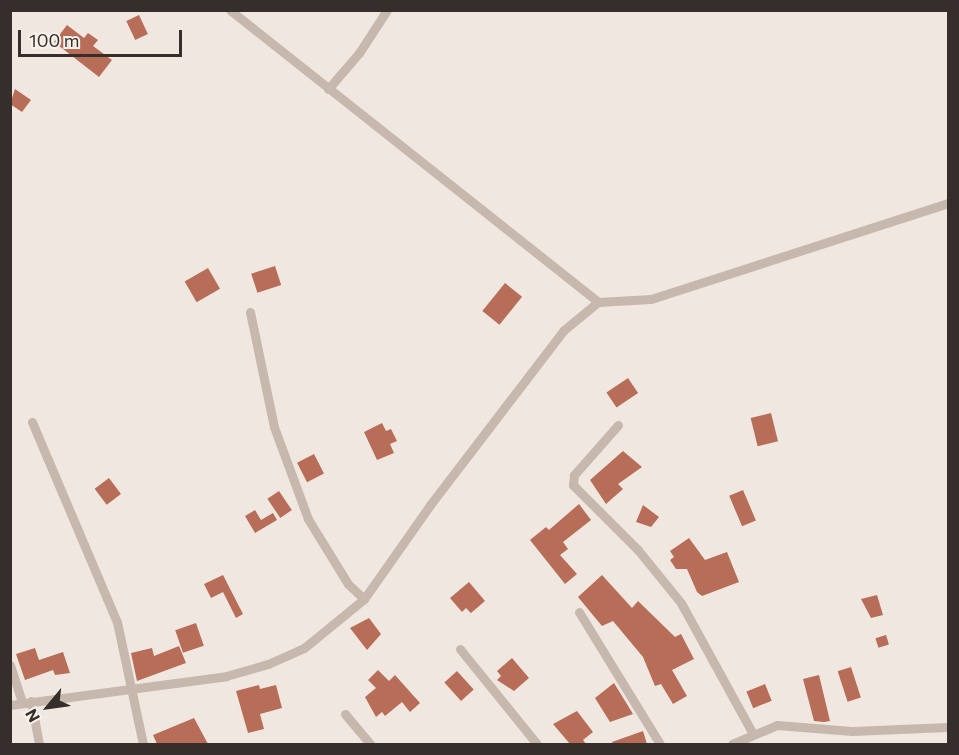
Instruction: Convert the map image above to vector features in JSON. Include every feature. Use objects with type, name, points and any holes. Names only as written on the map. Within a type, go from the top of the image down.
[{"type":"street","points":[[327,89],[359,53],[387,10]]},
{"type":"street","points":[[234,12],[327,89],[598,302]]},
{"type":"street","points":[[10,705],[226,676],[268,664],[304,648],[363,599],[430,505],[564,330],[598,302],[651,298],[948,203]]},
{"type":"street","points":[[250,312],[273,427],[308,519],[348,584],[363,599]]},
{"type":"street","points":[[32,422],[117,622],[143,744]]},
{"type":"street","points":[[618,425],[574,475],[573,485],[638,550],[681,603],[753,734]]},
{"type":"street","points":[[579,612],[660,744]]},
{"type":"street","points":[[460,649],[537,744]]},
{"type":"street","points":[[10,665],[27,702],[39,744]]},
{"type":"street","points":[[345,714],[370,744]]},
{"type":"street","points":[[732,744],[753,734],[786,724],[852,731],[948,727]]},
{"type":"building","points":[[139,15],[148,34],[135,40],[126,21]]},
{"type":"building","points":[[67,25],[84,38],[88,33],[98,40],[93,46],[112,60],[99,77],[54,42]]},
{"type":"building","points":[[15,89],[31,100],[22,112],[10,104]]},
{"type":"building","points":[[275,266],[281,285],[257,293],[251,274]]},
{"type":"building","points":[[208,268],[220,289],[197,302],[185,282]]},
{"type":"building","points":[[505,283],[522,297],[499,325],[482,311]]},
{"type":"building","points":[[628,378],[638,393],[617,407],[606,393]]},
{"type":"building","points":[[771,413],[778,441],[758,446],[751,418]]},
{"type":"building","points":[[382,423],[386,431],[391,429],[397,441],[390,444],[394,453],[377,460],[364,432]]},
{"type":"building","points":[[623,451],[642,467],[618,484],[623,489],[606,504],[590,480]]},
{"type":"building","points":[[314,454],[324,474],[307,482],[297,463]]},
{"type":"building","points":[[109,478],[121,494],[107,505],[95,489]]},
{"type":"building","points":[[743,490],[756,520],[742,526],[729,496]]},
{"type":"building","points":[[279,491],[292,510],[280,518],[267,499]]},
{"type":"building","points":[[579,504],[591,520],[563,542],[568,549],[560,555],[577,574],[565,584],[530,540],[546,527],[549,530]]},
{"type":"building","points":[[643,505],[659,517],[651,527],[636,522]]},
{"type":"building","points":[[255,510],[261,520],[273,513],[277,520],[255,533],[245,516]]},
{"type":"building","points":[[689,538],[705,560],[727,552],[739,582],[702,596],[697,592],[687,569],[676,569],[670,560],[674,557],[670,551]]},
{"type":"building","points":[[223,575],[243,614],[236,618],[223,592],[211,598],[204,584]]},
{"type":"building","points":[[602,575],[632,608],[638,601],[675,637],[681,634],[694,659],[672,670],[687,696],[673,704],[661,684],[655,686],[643,657],[613,621],[602,626],[578,597]]},
{"type":"building","points":[[469,582],[485,601],[471,613],[466,608],[462,612],[450,598]]},
{"type":"building","points":[[877,595],[883,615],[871,618],[861,599]]},
{"type":"building","points":[[369,618],[381,634],[367,650],[350,628]]},
{"type":"building","points":[[196,623],[204,646],[183,653],[175,630]]},
{"type":"building","points":[[886,635],[889,645],[878,648],[875,638]]},
{"type":"building","points":[[179,646],[186,663],[137,681],[131,653],[152,648],[154,656]]},
{"type":"building","points":[[35,648],[39,660],[63,652],[70,673],[55,675],[53,670],[25,680],[16,654]]},
{"type":"building","points":[[512,658],[529,678],[514,691],[497,680],[501,676],[497,671]]},
{"type":"building","points":[[851,667],[861,697],[848,702],[838,671]]},
{"type":"building","points":[[378,670],[389,681],[395,675],[420,703],[410,712],[402,702],[385,716],[382,712],[376,717],[365,697],[376,688],[368,680]]},
{"type":"building","points":[[457,671],[474,690],[461,701],[444,682]]},
{"type":"building","points":[[819,675],[830,721],[814,721],[803,679]]},
{"type":"building","points":[[614,683],[633,714],[610,722],[595,698]]},
{"type":"building","points":[[765,684],[772,701],[753,708],[746,691]]},
{"type":"building","points":[[259,685],[260,689],[276,685],[282,708],[260,714],[264,729],[248,733],[236,691]]},
{"type":"building","points":[[577,711],[593,732],[583,740],[586,744],[570,744],[553,724]]},
{"type":"building","points":[[194,718],[208,744],[157,744],[153,735]]},
{"type":"building","points":[[643,731],[647,744],[613,744],[612,742]]}]
